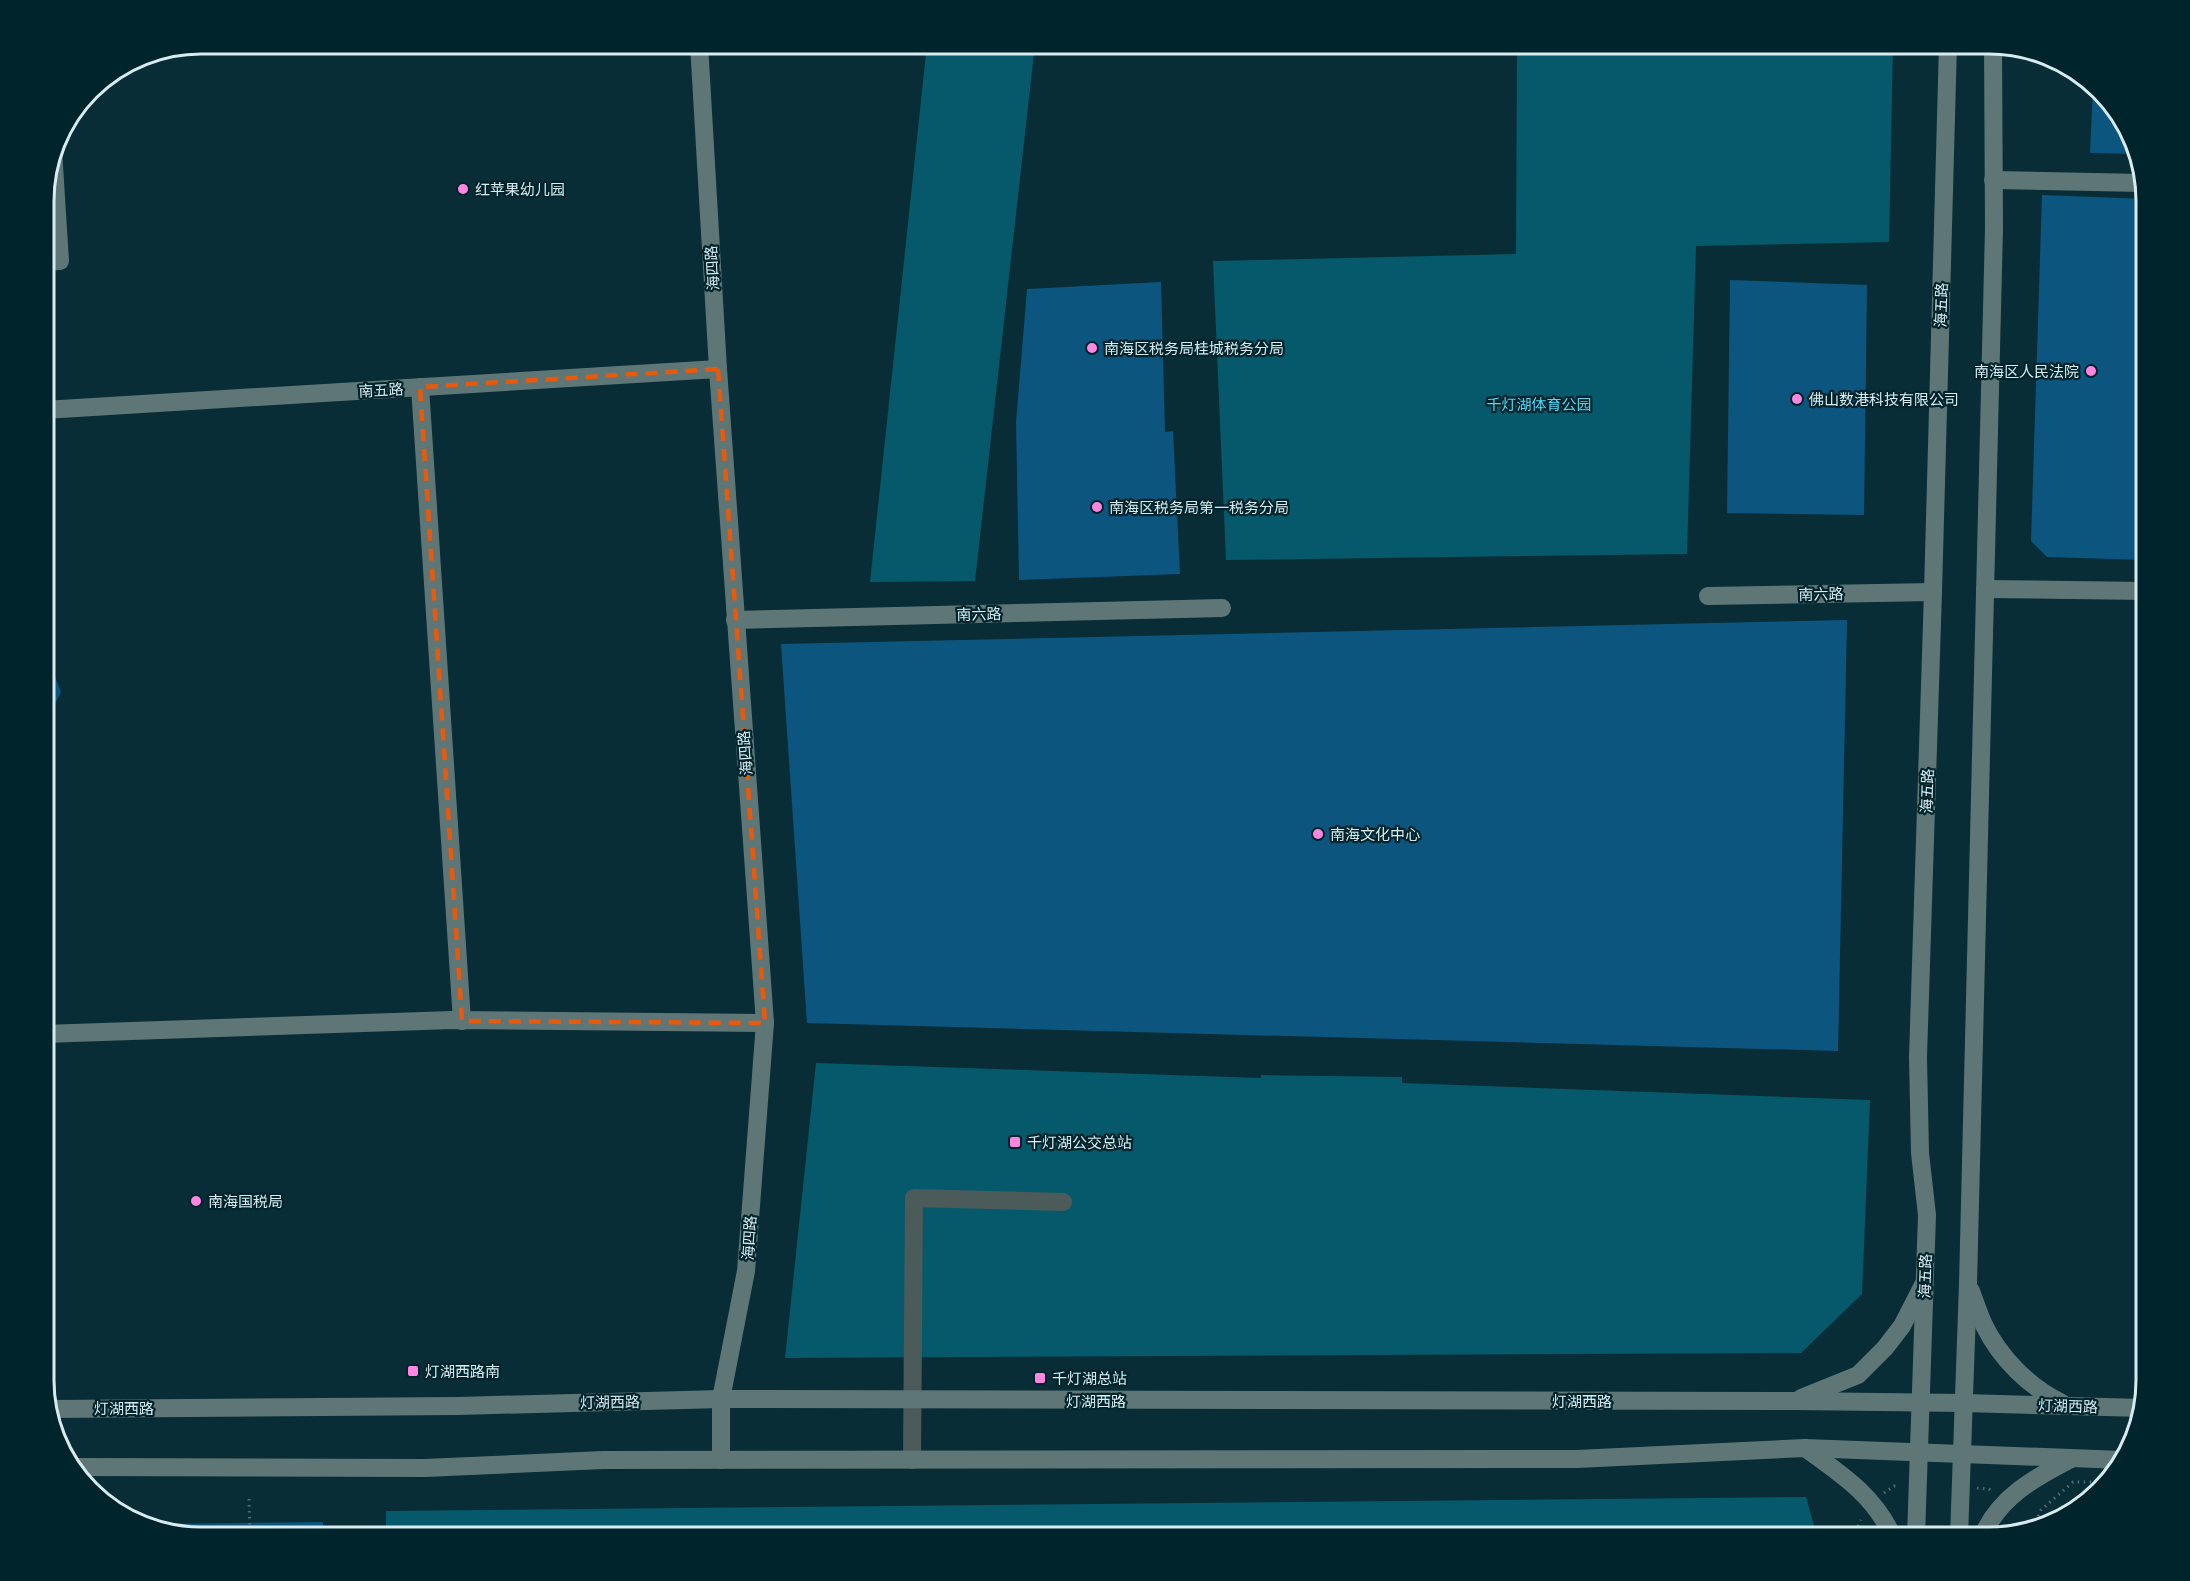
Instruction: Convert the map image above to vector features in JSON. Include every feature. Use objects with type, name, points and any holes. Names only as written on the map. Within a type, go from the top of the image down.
[{"type":"main road","name":"海四路","points":[[700,54],[718,369],[765,1023],[746,1271],[722,1399],[721,1460]]},
{"type":"main road","name":"海五路","points":[[1916,1527],[1927,1215],[1920,1153],[1918,1057],[1948,54]]},
{"type":"main road","points":[[1959,1527],[1968,1284],[1994,228],[1993,54]]},
{"type":"main road","points":[[1993,180],[2135,183]]},
{"type":"main road","points":[[54,261],[60,261],[55,185]]},
{"type":"main road","name":"南五路","points":[[54,409],[718,369]]},
{"type":"main road","points":[[420,387],[462,1021]]},
{"type":"main road","points":[[1985,589],[2136,591]]},
{"type":"main road","name":"南六路","points":[[1708,596],[1933,592]]},
{"type":"main road","name":"南六路","points":[[735,620],[1222,608]]},
{"type":"main road","points":[[54,1034],[462,1021],[765,1023]]},
{"type":"main road","points":[[1794,1401],[1858,1375],[1885,1348],[1902,1326],[1926,1281]]},
{"type":"main road","points":[[1968,1284],[1984,1326],[2008,1361],[2041,1393],[2068,1407]]},
{"type":"main road","name":"灯湖西路","points":[[57,1408],[458,1406],[722,1399],[1794,1401],[2133,1408]]},
{"type":"main road","points":[[83,1467],[425,1468],[603,1460],[1565,1459],[1804,1448],[2112,1460]]},
{"type":"main road","points":[[1804,1448],[1841,1474],[1872,1501],[1887,1527]]},
{"type":"main road","points":[[1987,1527],[2002,1505],[2030,1480],[2071,1459]]},
{"type":"street","points":[[912,1460],[914,1198],[1063,1202]]},
{"type":"path","points":[[2037,1519],[2041,1510],[2073,1482],[2095,1482]]},
{"type":"path","points":[[1973,1487],[1989,1489]]},
{"type":"path","points":[[249,1499],[250,1527]]},
{"type":"highlighted area","points":[[718,369],[765,1023],[462,1021],[420,387]]},
{"type":"green space","points":[[926,54],[1034,54],[975,581],[870,582]]},
{"type":"green space","name":"千灯湖体育公园","points":[[1517,54],[1893,54],[1889,242],[1696,246],[1687,554],[1226,560],[1213,261],[1516,254]]},
{"type":"green space","points":[[816,1063],[1261,1078],[1261,1075],[1402,1077],[1402,1083],[1870,1100],[1862,1294],[1801,1353],[785,1358]]},
{"type":"green space","points":[[1806,1497],[1814,1527],[386,1527],[386,1511]]},
{"type":"building","points":[[2093,97],[2111,119],[2128,154],[2090,153]]},
{"type":"building","name":"南海区人民法院","points":[[2042,195],[2136,199],[2136,560],[2047,557],[2031,541]]},
{"type":"building","name":"佛山数港科技有限公司","points":[[1730,280],[1867,285],[1864,515],[1727,513]]},
{"type":"building","points":[[1161,282],[1165,432],[1173,431],[1180,574],[1019,580],[1016,422],[1027,289]]},
{"type":"building","name":"南海文化中心","points":[[1847,620],[1838,1051],[807,1023],[781,644]]},
{"type":"building","points":[[54,674],[61,692],[54,706]]},
{"type":"building","points":[[323,1522],[323,1527],[201,1527],[173,1524]]},
{"type":"place","name":"红苹果幼儿园","points":[[463,189]]},
{"type":"place","name":"南海区税务局桂城税务分局","points":[[1092,348]]},
{"type":"place","name":"南海区人民法院","points":[[2091,371]]},
{"type":"place","name":"佛山数港科技有限公司","points":[[1797,399]]},
{"type":"place","name":"南海区税务局第一税务分局","points":[[1097,507]]},
{"type":"place","name":"南海文化中心","points":[[1318,834]]},
{"type":"place","name":"千灯湖公交总站","points":[[1015,1142]]},
{"type":"place","name":"南海国税局","points":[[196,1201]]},
{"type":"place","name":"灯湖西路南","points":[[413,1371]]},
{"type":"place","name":"千灯湖总站","points":[[1040,1378]]}]
